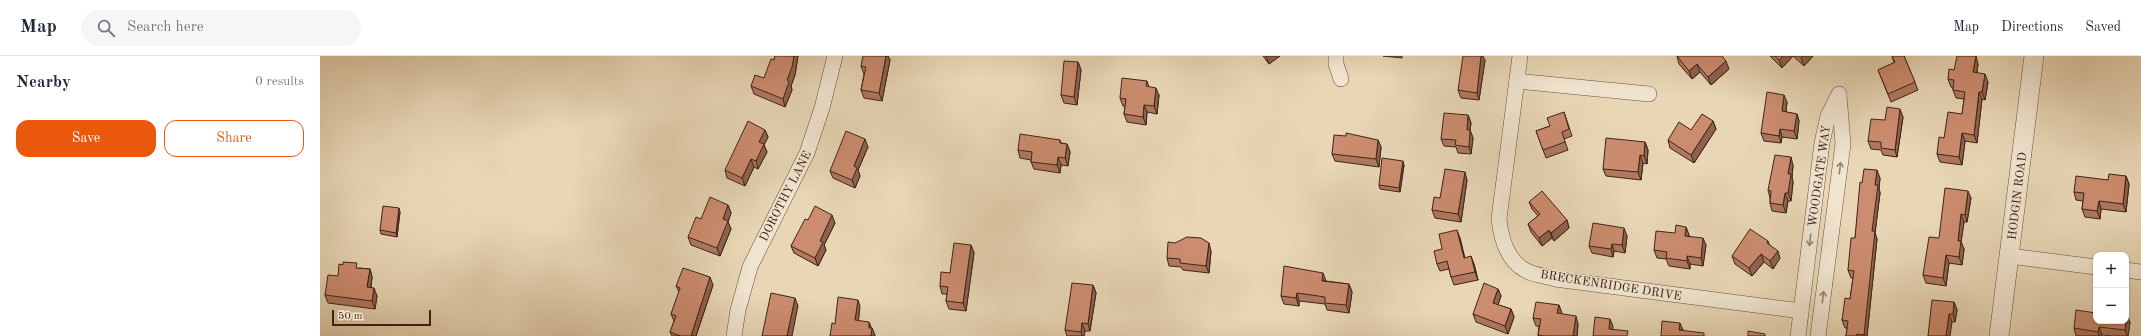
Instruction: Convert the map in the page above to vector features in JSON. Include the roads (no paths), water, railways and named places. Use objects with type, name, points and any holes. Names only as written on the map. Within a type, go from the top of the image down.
[{"type":"street","name":"DOROTHY LANE","points":[[734,336],[738,310],[750,267],[808,153],[822,108],[835,56]]},
{"type":"street","points":[[1336,56],[1336,64],[1341,79]]},
{"type":"street","name":"BRECKENRIDGE DRIVE","points":[[1520,56],[1499,219],[1503,243],[1515,262],[1525,271],[1562,280],[1801,311]]},
{"type":"street","name":"HODGIN ROAD","points":[[1999,336],[2034,56]]},
{"type":"street","points":[[1517,81],[1648,94]]},
{"type":"street","name":"WOODGATE WAY","points":[[1798,336],[1822,143],[1828,116],[1839,94],[1843,144],[1818,336]]},
{"type":"street","points":[[2010,256],[2093,267]]},
{"type":"street","points":[[2129,270],[2141,272]]}]
